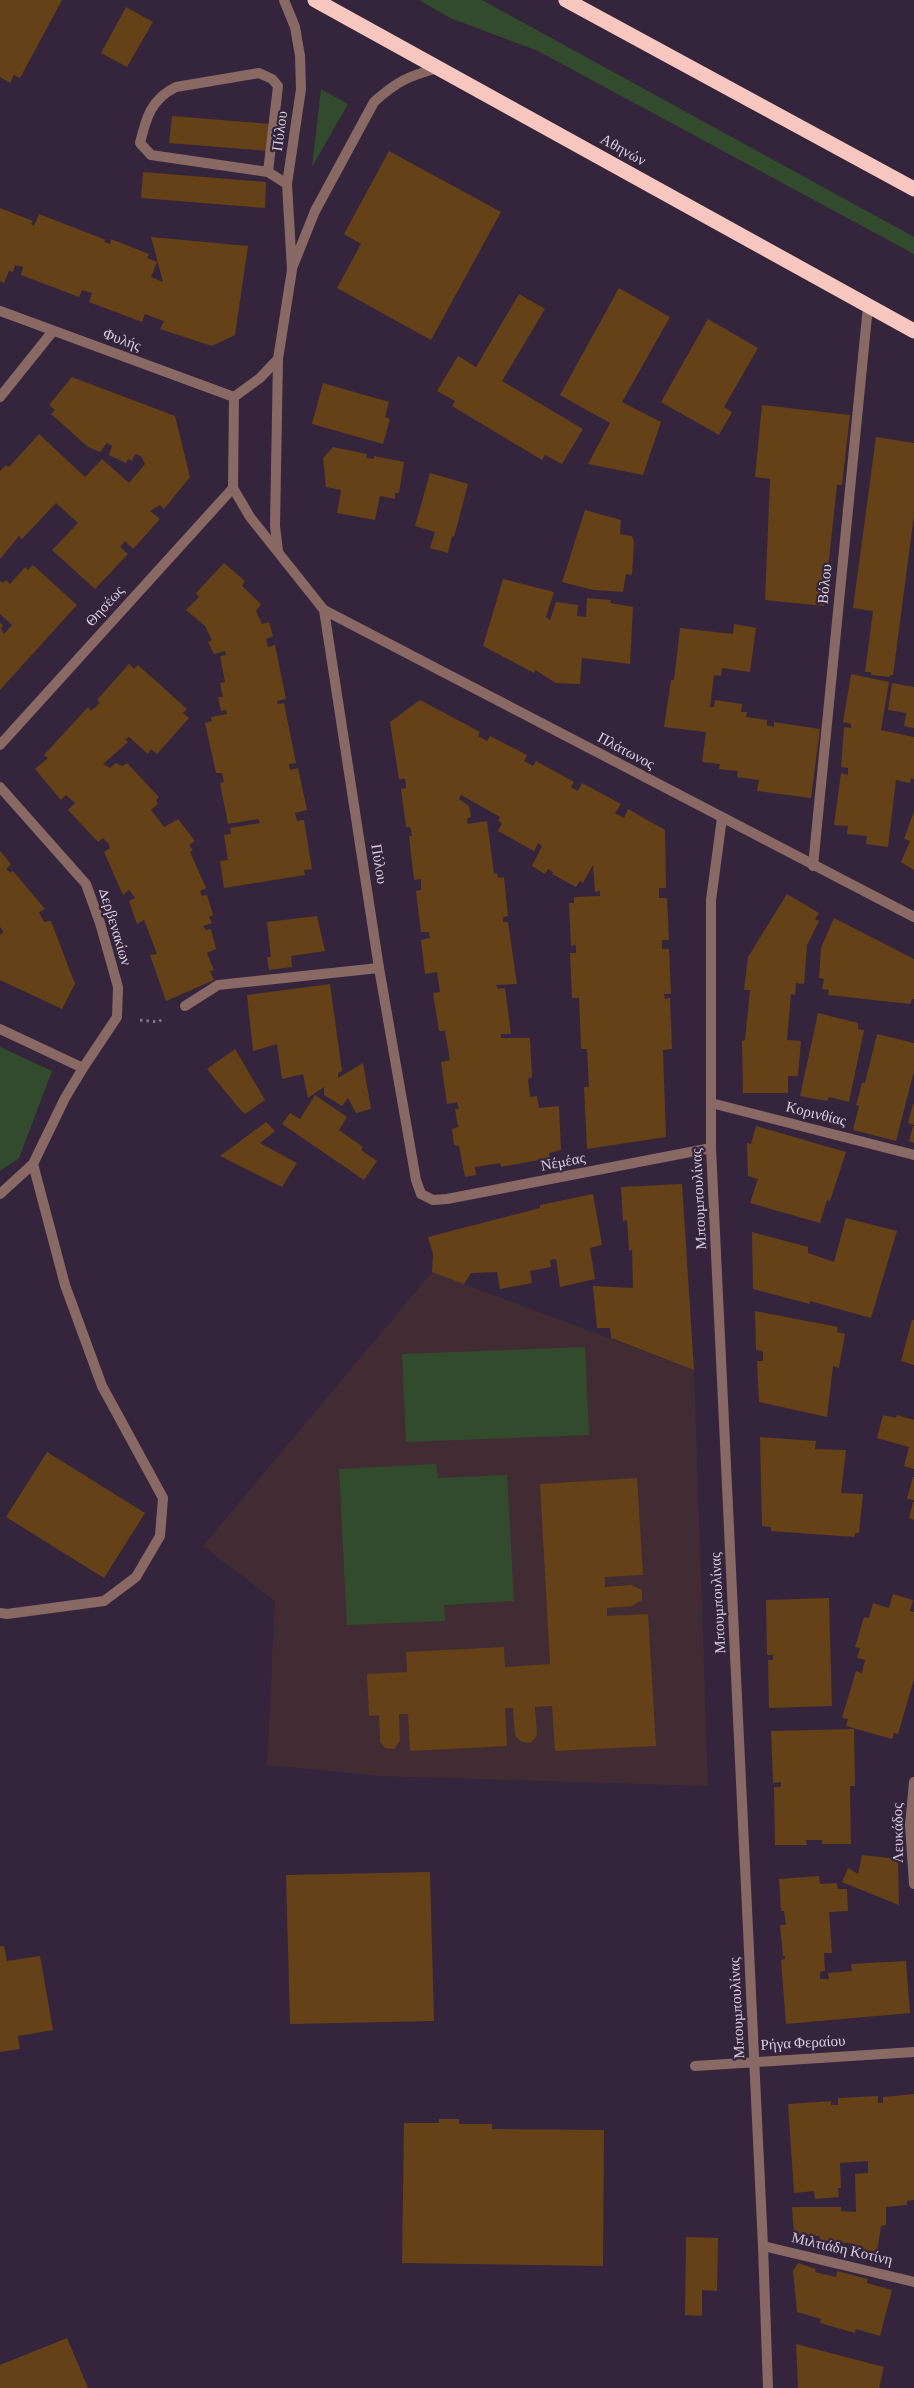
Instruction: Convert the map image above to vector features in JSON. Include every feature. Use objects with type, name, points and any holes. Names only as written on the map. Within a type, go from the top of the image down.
[{"type":"highway","name":"Αθηνών","points":[[315,0],[914,331]]},
{"type":"highway","points":[[566,0],[914,189]]},
{"type":"street","name":"Πύλου","points":[[278,553],[275,526],[278,359],[292,270],[287,184],[301,88],[300,56],[295,27],[284,0]]},
{"type":"street","name":"Πύλου","points":[[292,270],[315,211],[374,102],[388,89],[406,77],[438,68]]},
{"type":"street","points":[[268,172],[278,86],[272,79],[259,73],[176,87],[165,92],[156,100],[147,114],[140,143],[151,155],[268,172],[287,184]]},
{"type":"street","name":"Βόλου","points":[[813,866],[868,306]]},
{"type":"street","name":"Φυλής","points":[[0,311],[234,397]]},
{"type":"street","points":[[0,397],[53,331]]},
{"type":"street","points":[[278,359],[260,378],[234,397],[233,488],[250,517],[324,610]]},
{"type":"street","name":"Θησέως","points":[[0,745],[233,488]]},
{"type":"street","name":"Πύλου","points":[[324,610],[380,968],[416,1180],[421,1194]]},
{"type":"street","name":"Πλάτωνος","points":[[324,610],[914,917]]},
{"type":"street","name":"Δερβενακίων","points":[[0,787],[86,884],[100,923],[118,987],[118,1017],[65,1098],[33,1164]]},
{"type":"street","name":"Μπουμπουλίνας","points":[[722,818],[711,900],[711,1148],[764,2246],[768,2388]]},
{"type":"street","points":[[185,1006],[218,985],[380,968]]},
{"type":"street","points":[[0,1029],[83,1068]]},
{"type":"street","name":"Κορινθίας","points":[[711,1103],[914,1155]]},
{"type":"street","name":"Νέμέας","points":[[421,1194],[433,1200],[447,1199],[711,1148]]},
{"type":"street","points":[[0,1194],[33,1164],[65,1284],[102,1386],[163,1498],[160,1536],[136,1577],[104,1600],[7,1614],[0,1613]]},
{"type":"street","name":"Λευκάδος","points":[[914,1782],[910,1825],[914,1884]]},
{"type":"street","name":"Ρήγα Φεραίου","points":[[695,2066],[914,2052]]},
{"type":"street","name":"Μιλτιάδη Κοτίνη","points":[[764,2246],[914,2282]]},
{"type":"shaded area","points":[[432,1272],[694,1370],[708,1786],[381,1776],[267,1765],[275,1601],[203,1546]]},
{"type":"green space","points":[[419,0],[482,0],[914,237],[914,254],[538,51],[450,18]]},
{"type":"green space","points":[[321,89],[348,104],[312,167]]},
{"type":"green space","points":[[0,1047],[52,1071],[19,1158],[0,1171]]},
{"type":"green space","points":[[585,1347],[589,1435],[406,1442],[402,1354]]},
{"type":"green space","points":[[436,1464],[438,1478],[507,1475],[514,1601],[444,1605],[445,1621],[347,1625],[339,1469]]},
{"type":"building","points":[[0,0],[62,0],[20,78],[14,75],[10,83],[0,77]]},
{"type":"building","points":[[126,7],[153,22],[127,67],[101,53]]},
{"type":"building","points":[[172,116],[270,124],[268,151],[169,143]]},
{"type":"building","points":[[389,151],[501,212],[431,340],[337,288],[361,244],[344,234]]},
{"type":"building","points":[[143,172],[266,182],[265,208],[141,198]]},
{"type":"building","points":[[0,208],[33,221],[31,224],[34,226],[39,214],[106,240],[104,242],[110,244],[111,239],[149,254],[147,258],[157,262],[151,277],[163,282],[151,237],[248,246],[235,335],[212,346],[160,329],[164,321],[145,314],[142,322],[89,302],[92,293],[82,290],[79,297],[21,275],[23,267],[15,265],[13,272],[9,271],[4,283],[0,281]]},
{"type":"building","points":[[619,288],[670,317],[622,402],[661,422],[643,475],[588,464],[610,423],[560,395]]},
{"type":"building","points":[[519,294],[545,309],[502,381],[583,429],[562,464],[545,455],[542,460],[452,406],[455,401],[437,391],[458,356],[476,367]]},
{"type":"building","points":[[708,319],[758,348],[724,407],[732,412],[719,435],[661,402]]},
{"type":"building","points":[[72,377],[175,416],[190,477],[164,509],[160,505],[150,511],[160,519],[133,549],[125,541],[120,547],[128,554],[95,589],[52,550],[78,523],[56,503],[22,539],[19,536],[0,559],[0,471],[6,465],[9,467],[39,434],[85,477],[102,459],[129,483],[145,464],[141,456],[135,454],[132,461],[128,459],[126,463],[109,455],[112,446],[107,443],[100,452],[88,447],[51,414],[55,410],[49,405]]},
{"type":"building","points":[[323,383],[389,402],[385,417],[390,419],[383,444],[312,424]]},
{"type":"building","points":[[762,405],[850,415],[842,485],[837,485],[824,606],[765,600],[770,479],[755,477]]},
{"type":"building","points":[[876,437],[914,443],[914,515],[893,675],[890,675],[890,677],[871,675],[871,672],[865,672],[873,611],[853,608]]},
{"type":"building","points":[[333,447],[367,454],[366,458],[374,459],[374,456],[404,462],[399,493],[395,493],[395,499],[380,496],[375,520],[337,513],[341,490],[326,487],[323,458]]},
{"type":"building","points":[[430,473],[468,484],[448,553],[430,548],[435,532],[415,526]]},
{"type":"building","points":[[585,510],[621,520],[620,534],[632,536],[634,542],[632,575],[626,574],[623,592],[593,590],[562,582]]},
{"type":"building","points":[[224,563],[245,581],[242,586],[261,604],[256,611],[262,624],[269,622],[273,636],[266,639],[268,647],[275,645],[286,699],[277,701],[278,704],[284,703],[296,763],[289,764],[290,770],[298,768],[307,810],[295,813],[297,821],[304,820],[312,869],[304,870],[305,875],[224,888],[220,861],[228,860],[224,835],[231,834],[230,828],[260,823],[258,819],[228,824],[220,783],[224,782],[222,773],[216,773],[205,723],[212,721],[211,717],[227,714],[226,710],[221,711],[218,697],[223,697],[220,683],[225,682],[220,656],[226,655],[225,651],[214,654],[208,642],[212,640],[205,626],[186,610],[199,597],[196,593]]},
{"type":"building","points":[[33,565],[77,605],[0,690],[0,623],[3,625],[1,629],[4,634],[12,625],[0,614],[0,581],[3,583],[6,580],[10,584],[25,567],[28,570]]},
{"type":"building","points":[[503,579],[554,592],[546,617],[550,620],[556,602],[578,605],[577,616],[586,617],[587,598],[611,600],[610,603],[633,607],[630,664],[582,658],[580,684],[556,683],[535,670],[534,673],[483,646]]},
{"type":"building","points":[[734,624],[756,628],[750,672],[722,668],[721,676],[714,675],[710,707],[714,707],[715,700],[742,704],[741,712],[747,712],[746,717],[767,720],[767,725],[774,727],[774,722],[820,729],[811,798],[757,791],[759,780],[737,777],[738,771],[719,769],[720,764],[702,762],[706,732],[664,727],[671,680],[674,680],[680,628],[733,634]]},
{"type":"building","points":[[129,664],[134,669],[138,665],[187,709],[183,713],[189,718],[157,754],[151,749],[148,754],[129,737],[125,739],[128,742],[103,764],[110,768],[116,763],[122,766],[127,763],[159,797],[156,800],[158,804],[151,810],[164,827],[178,819],[195,841],[189,845],[193,850],[190,852],[206,888],[200,891],[202,896],[207,895],[213,915],[209,917],[212,923],[203,926],[206,930],[211,929],[216,949],[207,953],[214,970],[210,971],[214,980],[166,1001],[150,955],[157,954],[144,920],[137,924],[129,901],[135,898],[129,890],[123,895],[104,852],[110,848],[108,843],[103,838],[98,842],[68,810],[75,803],[66,795],[61,800],[35,769],[48,758],[44,755],[88,707],[91,711],[100,703],[97,700]]},
{"type":"building","points":[[851,674],[889,682],[881,730],[914,737],[914,779],[911,778],[910,783],[896,780],[888,847],[866,844],[867,836],[847,834],[848,826],[834,825],[841,773],[848,775],[848,768],[841,767],[844,727],[851,728],[851,724],[843,722]]},
{"type":"building","points":[[892,683],[914,687],[914,728],[904,726],[906,713],[888,710]]},
{"type":"building","points":[[420,700],[480,732],[478,736],[487,741],[490,736],[527,755],[524,761],[533,766],[536,761],[574,782],[571,787],[578,791],[582,783],[621,804],[615,813],[624,818],[628,809],[665,830],[666,888],[659,888],[659,898],[667,898],[669,940],[662,940],[662,949],[669,949],[671,994],[664,994],[665,999],[670,998],[672,1049],[663,1050],[666,1137],[587,1149],[584,1087],[589,1087],[587,1049],[581,1049],[579,998],[572,998],[570,953],[576,953],[576,945],[571,946],[569,903],[574,903],[574,897],[600,896],[600,891],[595,892],[593,865],[583,883],[580,881],[576,887],[552,874],[553,872],[548,869],[545,874],[532,866],[542,846],[538,843],[534,851],[498,831],[502,823],[498,821],[500,817],[461,795],[459,799],[469,806],[471,817],[467,819],[468,824],[487,821],[494,874],[497,873],[498,878],[504,877],[508,916],[503,917],[503,922],[508,922],[517,984],[496,985],[498,989],[505,988],[511,1034],[501,1034],[501,1038],[530,1038],[532,1077],[528,1079],[530,1097],[537,1096],[539,1108],[559,1106],[561,1150],[549,1153],[550,1158],[501,1167],[500,1163],[475,1167],[476,1175],[465,1177],[459,1146],[454,1145],[452,1129],[458,1127],[455,1109],[459,1109],[457,1102],[447,1104],[441,1062],[450,1060],[445,1031],[439,1031],[433,993],[440,992],[437,972],[425,974],[421,940],[430,938],[429,932],[421,932],[416,891],[421,890],[421,879],[414,880],[409,836],[412,836],[410,827],[406,827],[401,789],[406,788],[406,785],[405,779],[399,779],[390,722]]},
{"type":"building","points":[[914,811],[914,870],[901,862],[910,841],[904,839]]},
{"type":"building","points":[[0,851],[11,864],[6,869],[10,872],[13,871],[45,909],[39,912],[44,922],[51,921],[75,984],[62,1009],[0,980],[0,934],[3,931],[0,927]]},
{"type":"building","points":[[787,894],[819,913],[815,919],[819,921],[807,945],[804,984],[796,983],[795,995],[791,994],[787,1040],[801,1041],[798,1076],[788,1076],[788,1093],[743,1093],[742,1041],[745,1040],[750,990],[744,990],[748,957]]},
{"type":"building","points":[[317,916],[325,951],[291,956],[292,967],[269,970],[267,957],[271,957],[267,922]]},
{"type":"building","points":[[834,918],[914,959],[914,999],[912,999],[910,1004],[828,995],[829,990],[822,989],[824,979],[819,978],[821,948]]},
{"type":"building","points":[[330,984],[342,1071],[338,1073],[338,1078],[363,1063],[371,1109],[356,1113],[348,1098],[342,1106],[324,1095],[324,1087],[308,1098],[303,1074],[282,1079],[277,1044],[253,1051],[247,995]]},
{"type":"building","points":[[818,1013],[858,1023],[858,1029],[864,1030],[849,1102],[829,1097],[827,1101],[800,1096]]},
{"type":"building","points":[[877,1034],[914,1043],[914,1071],[896,1141],[853,1130],[859,1106],[856,1105],[862,1083],[865,1083]]},
{"type":"building","points":[[235,1049],[265,1100],[245,1114],[207,1069]]},
{"type":"building","points":[[315,1095],[347,1117],[339,1130],[363,1147],[361,1150],[377,1161],[364,1180],[282,1124],[290,1113],[300,1119]]},
{"type":"building","points":[[914,1104],[914,1125],[908,1123]]},
{"type":"building","points":[[266,1122],[275,1131],[260,1143],[297,1163],[282,1187],[220,1156]]},
{"type":"building","points":[[756,1126],[846,1152],[830,1201],[827,1200],[820,1223],[750,1203],[758,1179],[748,1176],[747,1143],[751,1144]]},
{"type":"building","points":[[914,1126],[914,1143],[909,1141]]},
{"type":"building","points":[[682,1184],[694,1370],[611,1338],[610,1328],[597,1328],[593,1286],[633,1288],[632,1250],[629,1250],[627,1220],[623,1221],[621,1187]]},
{"type":"building","points":[[593,1194],[602,1245],[590,1248],[595,1279],[560,1287],[556,1259],[550,1260],[551,1267],[530,1271],[532,1283],[500,1289],[497,1272],[471,1273],[464,1284],[432,1272],[433,1254],[428,1237],[540,1208],[540,1205]]},
{"type":"building","points":[[846,1218],[897,1231],[871,1318],[810,1301],[810,1304],[753,1289],[752,1232],[808,1247],[808,1253],[834,1262]]},
{"type":"building","points":[[755,1311],[838,1327],[837,1332],[845,1334],[839,1368],[833,1366],[827,1417],[759,1402],[757,1361],[763,1361],[763,1351],[756,1350]]},
{"type":"building","points":[[912,1320],[914,1320],[914,1365],[901,1361]]},
{"type":"building","points":[[883,1415],[896,1418],[897,1415],[914,1420],[914,1469],[904,1466],[909,1447],[877,1438]]},
{"type":"building","points":[[760,1437],[816,1441],[815,1449],[846,1450],[841,1493],[863,1494],[859,1533],[855,1533],[855,1537],[771,1531],[771,1527],[762,1526]]},
{"type":"building","points":[[47,1452],[145,1513],[104,1578],[6,1517]]},
{"type":"building","points":[[914,1477],[914,1500],[907,1499]]},
{"type":"building","points":[[637,1478],[643,1575],[605,1577],[605,1587],[631,1585],[642,1590],[642,1600],[632,1606],[607,1608],[607,1616],[648,1614],[656,1746],[555,1751],[552,1706],[535,1707],[537,1735],[531,1743],[522,1742],[515,1736],[513,1708],[505,1708],[507,1746],[410,1751],[408,1714],[399,1714],[400,1741],[394,1749],[385,1748],[380,1742],[379,1715],[369,1716],[367,1674],[407,1672],[406,1652],[504,1647],[505,1667],[550,1664],[540,1484]]},
{"type":"building","points":[[914,1502],[914,1520],[909,1518]]},
{"type":"building","points":[[893,1594],[913,1600],[910,1611],[914,1612],[914,1679],[898,1734],[894,1733],[892,1739],[846,1726],[848,1719],[842,1718],[856,1671],[862,1673],[865,1660],[857,1658],[860,1648],[855,1647],[864,1617],[869,1618],[873,1603],[889,1608]]},
{"type":"building","points":[[829,1598],[832,1706],[769,1708],[768,1660],[773,1660],[773,1655],[767,1655],[766,1600]]},
{"type":"building","points":[[854,1729],[855,1786],[850,1786],[851,1844],[822,1844],[822,1840],[806,1840],[807,1845],[775,1845],[774,1787],[781,1787],[781,1782],[773,1783],[771,1731]]},
{"type":"building","points":[[862,1855],[898,1859],[899,1905],[842,1882],[848,1868],[858,1874]]},
{"type":"building","points":[[430,1872],[434,2021],[290,2024],[286,1875]]},
{"type":"building","points":[[819,1876],[820,1884],[837,1883],[838,1889],[847,1889],[848,1911],[829,1912],[832,1953],[824,1953],[825,1971],[820,1972],[820,1979],[829,1979],[828,1973],[852,1971],[851,1964],[906,1961],[910,2013],[786,2024],[781,1960],[785,1959],[785,1956],[783,1956],[780,1925],[786,1925],[784,1911],[781,1911],[779,1879]]},
{"type":"building","points":[[0,1946],[4,1946],[7,1961],[40,1956],[53,2030],[18,2036],[20,2049],[0,2052]]},
{"type":"building","points":[[914,2094],[914,2200],[907,2201],[907,2205],[886,2207],[886,2225],[881,2226],[877,2252],[853,2249],[855,2244],[819,2240],[820,2236],[794,2235],[792,2207],[841,2207],[841,2211],[856,2212],[855,2174],[868,2173],[868,2161],[840,2163],[841,2188],[838,2188],[839,2197],[815,2199],[814,2191],[794,2193],[788,2104],[831,2101],[831,2105],[838,2105],[838,2098],[878,2096],[878,2103],[883,2103],[883,2097]]},
{"type":"building","points":[[439,2119],[459,2119],[459,2124],[492,2124],[492,2129],[604,2130],[603,2266],[402,2263],[404,2123],[439,2123]]},
{"type":"building","points":[[686,2237],[718,2238],[717,2291],[702,2290],[702,2316],[685,2315]]},
{"type":"building","points":[[798,2263],[816,2269],[815,2272],[836,2277],[837,2271],[868,2279],[867,2283],[892,2290],[880,2336],[856,2329],[855,2333],[820,2323],[821,2319],[797,2312],[793,2271]]},
{"type":"building","points":[[67,2338],[88,2388],[0,2388],[0,2365]]},
{"type":"building","points":[[796,2344],[884,2367],[879,2388],[798,2388]]}]
